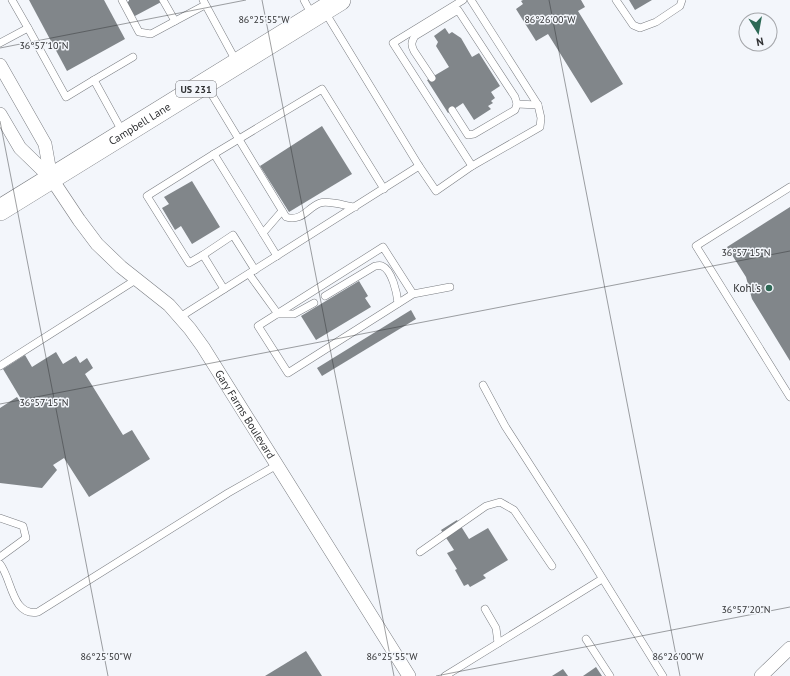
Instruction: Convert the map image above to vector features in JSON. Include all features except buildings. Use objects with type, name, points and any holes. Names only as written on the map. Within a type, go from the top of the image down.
[{"type":"main road","name":"Campbell Lane","points":[[0,210],[237,64],[320,7]]},
{"type":"street","points":[[0,65],[45,144],[51,178]]},
{"type":"street","points":[[0,114],[20,148],[51,178]]},
{"type":"street","name":"Gary Farms Boulevard","points":[[51,178],[97,244],[121,267],[169,305],[203,347],[409,676]]},
{"type":"street","points":[[761,676],[790,648]]},
{"type":"lane","points":[[12,0],[66,97],[133,57]]},
{"type":"lane","points":[[122,0],[139,32],[151,34],[175,21],[204,2],[237,64]]},
{"type":"lane","points":[[163,0],[175,21]]},
{"type":"lane","points":[[320,7],[436,191],[472,166],[540,127],[541,118],[538,105],[471,0]]},
{"type":"lane","points":[[616,0],[633,25],[640,28],[656,22],[680,6],[682,0]]},
{"type":"lane","points":[[459,1],[393,43],[472,166]]},
{"type":"lane","points":[[432,78],[414,51],[412,41],[415,36],[458,10],[515,97],[517,104],[515,110],[474,134],[468,134],[452,110]]},
{"type":"lane","points":[[0,43],[28,28]]},
{"type":"lane","points":[[94,80],[123,133]]},
{"type":"lane","points":[[205,83],[286,217],[292,219],[302,216],[320,203],[327,202],[355,207]]},
{"type":"lane","points":[[278,314],[252,272],[233,235],[189,263],[147,196],[322,89],[384,189]]},
{"type":"lane","points":[[517,104],[538,105]]},
{"type":"lane","points":[[214,154],[277,256]]},
{"type":"lane","points":[[180,317],[419,166]]},
{"type":"lane","points":[[790,187],[696,246],[790,397]]},
{"type":"lane","points":[[263,233],[282,211]]},
{"type":"lane","points":[[413,294],[382,247],[258,326],[288,373],[413,294],[450,287]]},
{"type":"lane","points":[[203,255],[224,289]]},
{"type":"lane","points":[[325,296],[375,266],[382,266],[386,270],[396,288],[398,303]]},
{"type":"lane","points":[[0,366],[137,279]]},
{"type":"lane","points":[[278,314],[294,314],[314,303]]},
{"type":"lane","points":[[483,385],[506,426],[663,676]]},
{"type":"lane","points":[[0,564],[4,569],[16,601],[30,614],[38,612],[228,493],[277,465]]},
{"type":"lane","points":[[420,552],[486,506],[500,502],[514,510],[552,566]]},
{"type":"lane","points":[[0,518],[24,526],[26,538],[0,557]]},
{"type":"lane","points":[[445,676],[602,579]]},
{"type":"lane","points":[[485,609],[496,628],[498,643]]},
{"type":"lane","points":[[586,639],[610,676]]},
{"type":"place","name":"Kohl's","points":[[769,288]]}]
